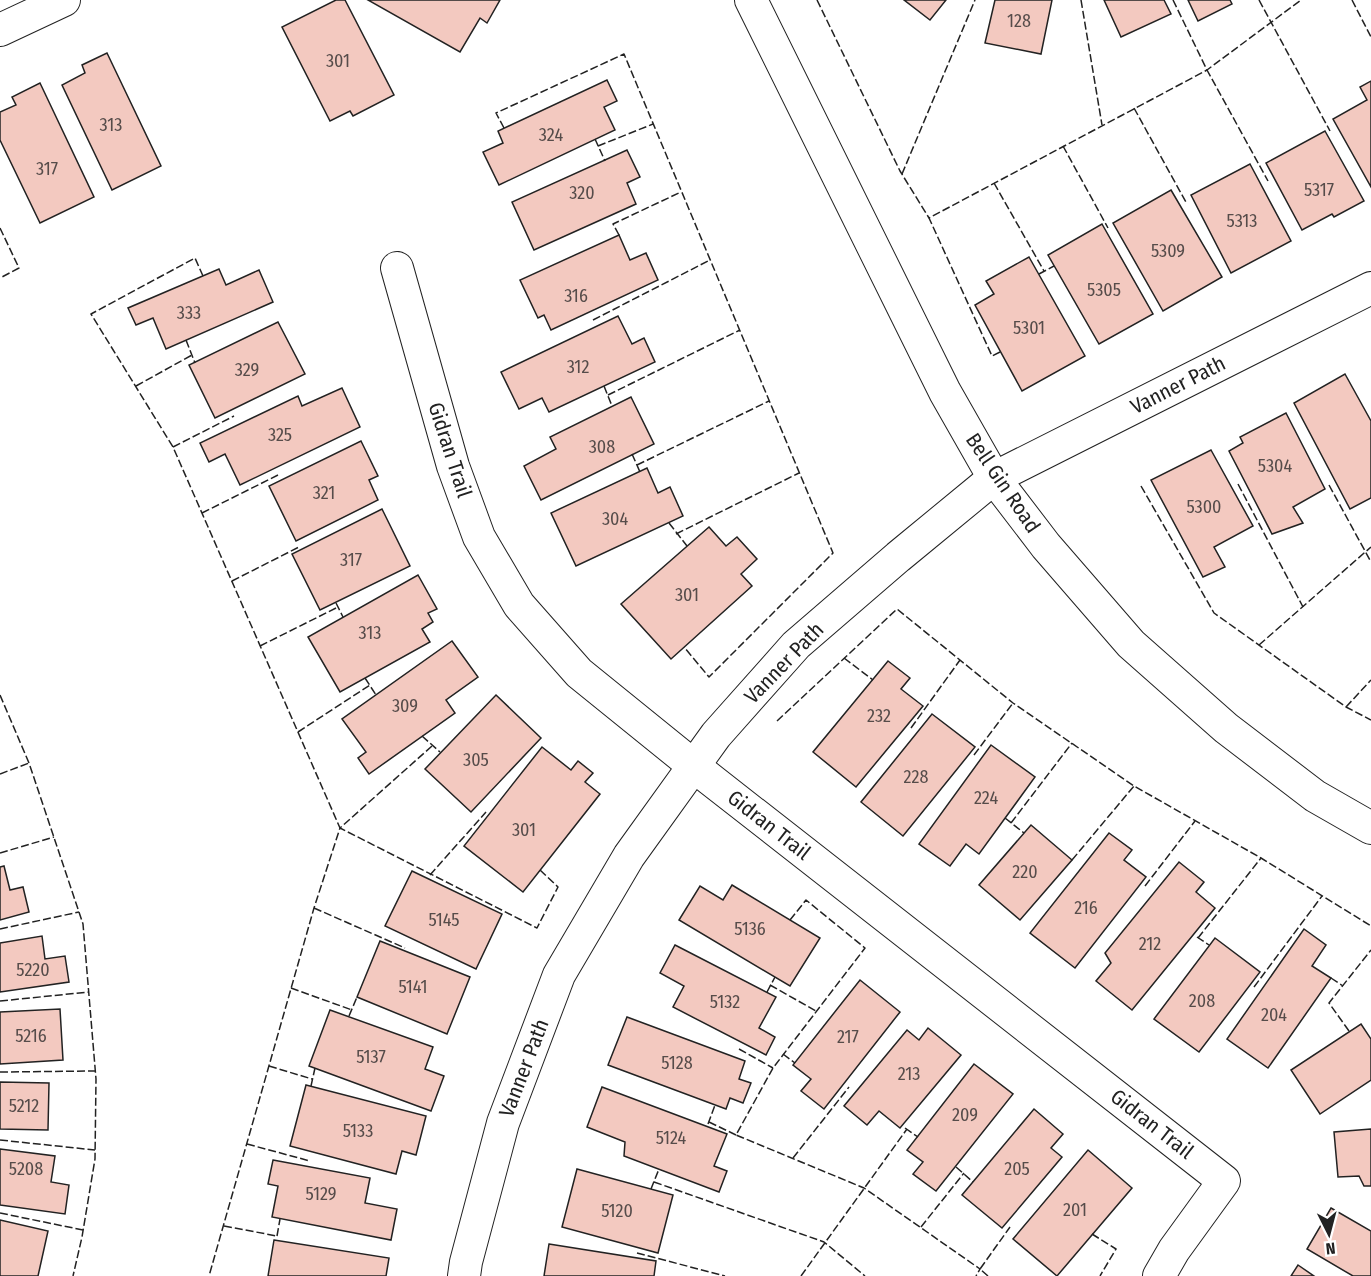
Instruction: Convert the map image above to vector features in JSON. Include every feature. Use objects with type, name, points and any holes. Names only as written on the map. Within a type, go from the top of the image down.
[{"type":"street","points":[[0,30],[64,0]]},
{"type":"street","name":"Bell Gin Road","points":[[751,0],[945,392],[994,478],[1046,546],[1131,644],[1244,742],[1315,796],[1371,828]]},
{"type":"street","name":"Gidran Trail","points":[[397,268],[453,466],[479,537],[519,604],[579,673],[694,766],[1224,1181],[1174,1250],[1159,1276]]},
{"type":"street","name":"Vanner Path","points":[[464,1276],[503,1123],[560,975],[628,856],[716,735],[796,645],[898,556],[994,478],[1371,288]]},
{"type":"building","points":[[336,0],[345,0],[394,95],[353,116],[350,111],[330,121],[282,27]]},
{"type":"building","points":[[368,0],[500,0],[487,23],[480,18],[460,52]]},
{"type":"building","points":[[904,0],[946,0],[930,20]]},
{"type":"building","points":[[995,0],[1052,0],[1041,54],[985,43]]},
{"type":"building","points":[[1104,0],[1164,0],[1171,14],[1121,37]]},
{"type":"building","points":[[1188,0],[1230,0],[1232,4],[1198,21]]},
{"type":"building","points":[[107,53],[161,166],[112,190],[62,85],[85,73],[82,65]]},
{"type":"building","points":[[607,80],[617,101],[604,107],[615,130],[499,185],[483,152],[503,143],[498,131]]},
{"type":"building","points":[[1371,81],[1371,187],[1333,119],[1367,100],[1360,87]]},
{"type":"building","points":[[40,83],[94,197],[40,223],[0,140],[0,112],[16,105],[12,97]]},
{"type":"building","points":[[1325,131],[1364,201],[1302,230],[1266,163]]},
{"type":"building","points":[[627,150],[640,177],[627,183],[636,204],[534,250],[512,202]]},
{"type":"building","points":[[1250,164],[1291,241],[1231,273],[1191,195]]},
{"type":"building","points":[[1171,190],[1222,277],[1163,311],[1113,223]]},
{"type":"building","points":[[1102,224],[1153,314],[1099,344],[1048,255]]},
{"type":"building","points":[[619,235],[630,260],[646,253],[658,280],[551,330],[544,315],[538,318],[520,280]]},
{"type":"building","points":[[1029,257],[1085,356],[1022,391],[975,305],[994,294],[986,281]]},
{"type":"building","points":[[219,269],[226,285],[259,270],[273,302],[166,349],[153,318],[136,325],[128,308]]},
{"type":"building","points":[[618,316],[632,344],[644,338],[655,362],[549,412],[542,398],[519,409],[501,372]]},
{"type":"building","points":[[278,322],[305,374],[215,418],[189,365]]},
{"type":"building","points":[[1345,374],[1371,421],[1371,498],[1350,509],[1294,403]]},
{"type":"building","points":[[342,388],[360,427],[240,485],[225,454],[209,462],[200,443],[298,396],[302,406]]},
{"type":"building","points":[[631,397],[654,444],[541,500],[524,466],[556,449],[550,437]]},
{"type":"building","points":[[1286,413],[1325,489],[1293,507],[1303,523],[1272,534],[1229,451],[1243,443],[1240,437]]},
{"type":"building","points":[[361,441],[378,476],[369,480],[378,500],[296,541],[269,486]]},
{"type":"building","points":[[1211,450],[1253,526],[1214,547],[1225,567],[1203,577],[1151,480]]},
{"type":"building","points":[[647,468],[658,493],[670,487],[683,516],[576,566],[551,513]]},
{"type":"building","points":[[382,509],[410,566],[320,610],[292,554]]},
{"type":"building","points":[[709,527],[726,546],[737,537],[757,559],[741,574],[752,586],[671,659],[621,604]]},
{"type":"building","points":[[418,575],[437,609],[428,613],[433,622],[422,629],[430,642],[340,692],[308,637]]},
{"type":"building","points":[[452,641],[478,677],[446,700],[455,713],[369,774],[358,758],[366,752],[342,719]]},
{"type":"building","points":[[888,661],[910,678],[901,689],[923,706],[856,787],[813,752]]},
{"type":"building","points":[[496,695],[541,738],[471,812],[425,769]]},
{"type":"building","points":[[932,714],[975,747],[903,836],[861,802]]},
{"type":"building","points":[[991,745],[1035,777],[979,854],[966,844],[950,866],[919,844]]},
{"type":"building","points":[[542,747],[571,770],[578,761],[593,773],[585,782],[600,794],[523,892],[464,846]]},
{"type":"building","points":[[1031,825],[1072,860],[1020,920],[979,885]]},
{"type":"building","points":[[1109,833],[1132,850],[1124,860],[1146,877],[1075,968],[1030,933]]},
{"type":"building","points":[[1179,862],[1204,882],[1196,892],[1215,908],[1132,1010],[1096,981],[1111,963],[1105,953]]},
{"type":"building","points":[[4,866],[10,890],[23,887],[29,912],[0,920],[0,867]]},
{"type":"building","points":[[412,871],[502,914],[476,969],[385,926]]},
{"type":"building","points":[[732,885],[820,938],[790,986],[679,920],[700,886],[723,900]]},
{"type":"building","points":[[1304,929],[1326,945],[1312,966],[1331,978],[1268,1068],[1227,1039]]},
{"type":"building","points":[[42,936],[45,959],[65,956],[69,982],[0,992],[0,943]]},
{"type":"building","points":[[1215,938],[1260,972],[1199,1052],[1154,1019]]},
{"type":"building","points":[[380,941],[470,977],[447,1034],[357,997]]},
{"type":"building","points":[[675,945],[776,997],[759,1028],[775,1037],[766,1055],[673,1007],[684,986],[660,973]]},
{"type":"building","points":[[860,980],[900,1012],[824,1109],[801,1091],[811,1079],[793,1065]]},
{"type":"building","points":[[60,1009],[63,1060],[0,1064],[0,1012]]},
{"type":"building","points":[[330,1010],[433,1047],[425,1069],[444,1076],[431,1111],[309,1066]]},
{"type":"building","points":[[627,1017],[745,1061],[739,1079],[751,1083],[743,1103],[730,1098],[726,1109],[608,1065]]},
{"type":"building","points":[[1361,1024],[1371,1039],[1371,1080],[1320,1114],[1291,1070]]},
{"type":"building","points":[[928,1028],[961,1055],[900,1128],[879,1111],[867,1125],[844,1106],[907,1030],[919,1040]]},
{"type":"building","points":[[974,1064],[1013,1094],[936,1191],[913,1174],[923,1162],[907,1150]]},
{"type":"building","points":[[0,1082],[49,1083],[48,1130],[0,1129]]},
{"type":"building","points":[[306,1085],[426,1116],[416,1155],[402,1151],[396,1174],[290,1146]]},
{"type":"building","points":[[602,1087],[727,1134],[714,1166],[727,1171],[719,1192],[624,1156],[625,1142],[587,1127]]},
{"type":"building","points":[[1034,1109],[1063,1134],[1051,1148],[1062,1157],[1002,1228],[962,1195]]},
{"type":"building","points":[[1371,1129],[1371,1186],[1364,1186],[1359,1176],[1338,1177],[1334,1132]]},
{"type":"building","points":[[0,1149],[55,1156],[51,1182],[69,1185],[65,1214],[0,1205]]},
{"type":"building","points":[[1088,1150],[1132,1188],[1057,1276],[1013,1239]]},
{"type":"building","points":[[273,1160],[370,1178],[365,1203],[397,1209],[391,1240],[272,1217],[278,1186],[268,1184]]},
{"type":"building","points":[[577,1169],[673,1195],[658,1253],[562,1227]]},
{"type":"building","points":[[1331,1208],[1371,1231],[1371,1276],[1353,1276],[1307,1249]]},
{"type":"building","points":[[0,1220],[48,1231],[38,1276],[0,1276]]},
{"type":"building","points":[[274,1240],[389,1258],[386,1276],[268,1276]]},
{"type":"building","points":[[549,1244],[656,1261],[654,1276],[544,1276]]},
{"type":"building","points":[[1298,1265],[1314,1276],[1291,1276]]},
{"type":"fence","points":[[817,0],[900,171],[929,218]]},
{"type":"fence","points":[[902,174],[975,0]]},
{"type":"fence","points":[[1081,0],[1102,125]]},
{"type":"fence","points":[[1173,0],[1207,70],[1268,181]]},
{"type":"fence","points":[[1259,0],[1330,131]]},
{"type":"fence","points":[[1000,352],[992,356],[929,218],[1207,70],[1301,0]]},
{"type":"fence","points":[[1352,0],[1371,37]]},
{"type":"fence","points":[[504,128],[496,113],[624,54],[833,553],[709,677],[684,647]]},
{"type":"fence","points":[[1134,108],[1187,204]]},
{"type":"fence","points":[[598,146],[653,124]]},
{"type":"fence","points":[[595,139],[605,161]]},
{"type":"fence","points":[[1063,146],[1108,228]]},
{"type":"fence","points":[[994,183],[1044,271]]},
{"type":"fence","points":[[619,235],[613,224],[681,192]]},
{"type":"fence","points":[[0,228],[19,268],[0,278]]},
{"type":"fence","points":[[203,276],[195,258],[91,314],[173,447],[340,828],[314,908],[209,1276]]},
{"type":"fence","points":[[593,320],[710,260]]},
{"type":"fence","points":[[1039,274],[1054,266]]},
{"type":"fence","points":[[608,395],[740,330]]},
{"type":"fence","points":[[186,340],[195,363]]},
{"type":"fence","points":[[136,386],[192,355]]},
{"type":"fence","points":[[604,386],[612,406]]},
{"type":"fence","points":[[637,465],[769,401]]},
{"type":"fence","points":[[173,447],[234,416]]},
{"type":"fence","points":[[632,454],[640,472]]},
{"type":"fence","points":[[676,534],[799,473]]},
{"type":"fence","points":[[202,513],[278,475]]},
{"type":"fence","points":[[1238,484],[1303,607]]},
{"type":"fence","points":[[1329,485],[1371,562]]},
{"type":"fence","points":[[1141,486],[1214,613],[1346,707],[1371,720]]},
{"type":"fence","points":[[669,523],[687,546]]},
{"type":"fence","points":[[232,581],[299,547]]},
{"type":"fence","points":[[1259,645],[1371,547]]},
{"type":"fence","points":[[336,603],[343,617]]},
{"type":"fence","points":[[260,646],[338,607]]},
{"type":"fence","points":[[777,721],[897,609],[1013,703],[1134,786],[1261,858],[1371,926]]},
{"type":"fence","points":[[844,658],[873,680]]},
{"type":"fence","points":[[911,728],[960,660]]},
{"type":"fence","points":[[365,678],[376,695]]},
{"type":"fence","points":[[1346,707],[1371,680]]},
{"type":"fence","points":[[298,732],[370,685]]},
{"type":"fence","points":[[0,695],[29,763],[83,924],[96,1079],[95,1159],[73,1276]]},
{"type":"fence","points":[[974,755],[1013,703]]},
{"type":"fence","points":[[422,736],[440,752]]},
{"type":"fence","points":[[1011,823],[1072,743]]},
{"type":"fence","points":[[432,746],[340,828],[537,928],[558,887],[540,870]]},
{"type":"fence","points":[[0,774],[29,763]]},
{"type":"fence","points":[[1072,860],[1134,786]]},
{"type":"fence","points":[[430,875],[486,812]]},
{"type":"fence","points":[[1005,818],[1024,833]]},
{"type":"fence","points":[[1145,886],[1195,821]]},
{"type":"fence","points":[[0,853],[54,837]]},
{"type":"fence","points":[[1198,938],[1261,858]]},
{"type":"fence","points":[[1254,987],[1322,896]]},
{"type":"fence","points":[[790,920],[806,900],[865,948],[773,1068],[736,1135],[864,1188],[980,1269],[976,1276]]},
{"type":"fence","points":[[314,908],[405,948]]},
{"type":"fence","points":[[0,929],[79,912]]},
{"type":"fence","points":[[1197,937],[1209,945]]},
{"type":"fence","points":[[1349,1031],[1329,1003],[1371,950]]},
{"type":"fence","points":[[767,992],[775,977]]},
{"type":"fence","points":[[1331,978],[1343,986]]},
{"type":"fence","points":[[770,985],[816,1011]]},
{"type":"fence","points":[[291,988],[352,1010]]},
{"type":"fence","points":[[0,1001],[89,992]]},
{"type":"fence","points":[[349,1016],[357,997]]},
{"type":"fence","points":[[739,1049],[773,1068]]},
{"type":"fence","points":[[783,1054],[795,1063]]},
{"type":"fence","points":[[269,1066],[312,1079]]},
{"type":"fence","points":[[311,1086],[315,1068]]},
{"type":"fence","points":[[0,1072],[95,1071]]},
{"type":"fence","points":[[793,1158],[849,1087]]},
{"type":"fence","points":[[708,1124],[715,1105]]},
{"type":"fence","points":[[709,1122],[736,1135]]},
{"type":"fence","points":[[905,1128],[918,1137]]},
{"type":"fence","points":[[801,1276],[907,1129]]},
{"type":"fence","points":[[0,1140],[95,1150]]},
{"type":"fence","points":[[247,1144],[310,1161]]},
{"type":"fence","points":[[956,1167],[973,1182]]},
{"type":"fence","points":[[651,1189],[659,1169]]},
{"type":"fence","points":[[921,1227],[964,1173]]},
{"type":"fence","points":[[654,1182],[824,1242],[865,1276]]},
{"type":"fence","points":[[0,1213],[83,1230]]},
{"type":"fence","points":[[277,1236],[280,1219]]},
{"type":"fence","points":[[224,1226],[277,1236]]},
{"type":"fence","points":[[988,1276],[980,1269],[1010,1227]]},
{"type":"fence","points":[[1092,1234],[1116,1249],[1100,1276]]},
{"type":"fence","points":[[637,1253],[725,1276]]}]
